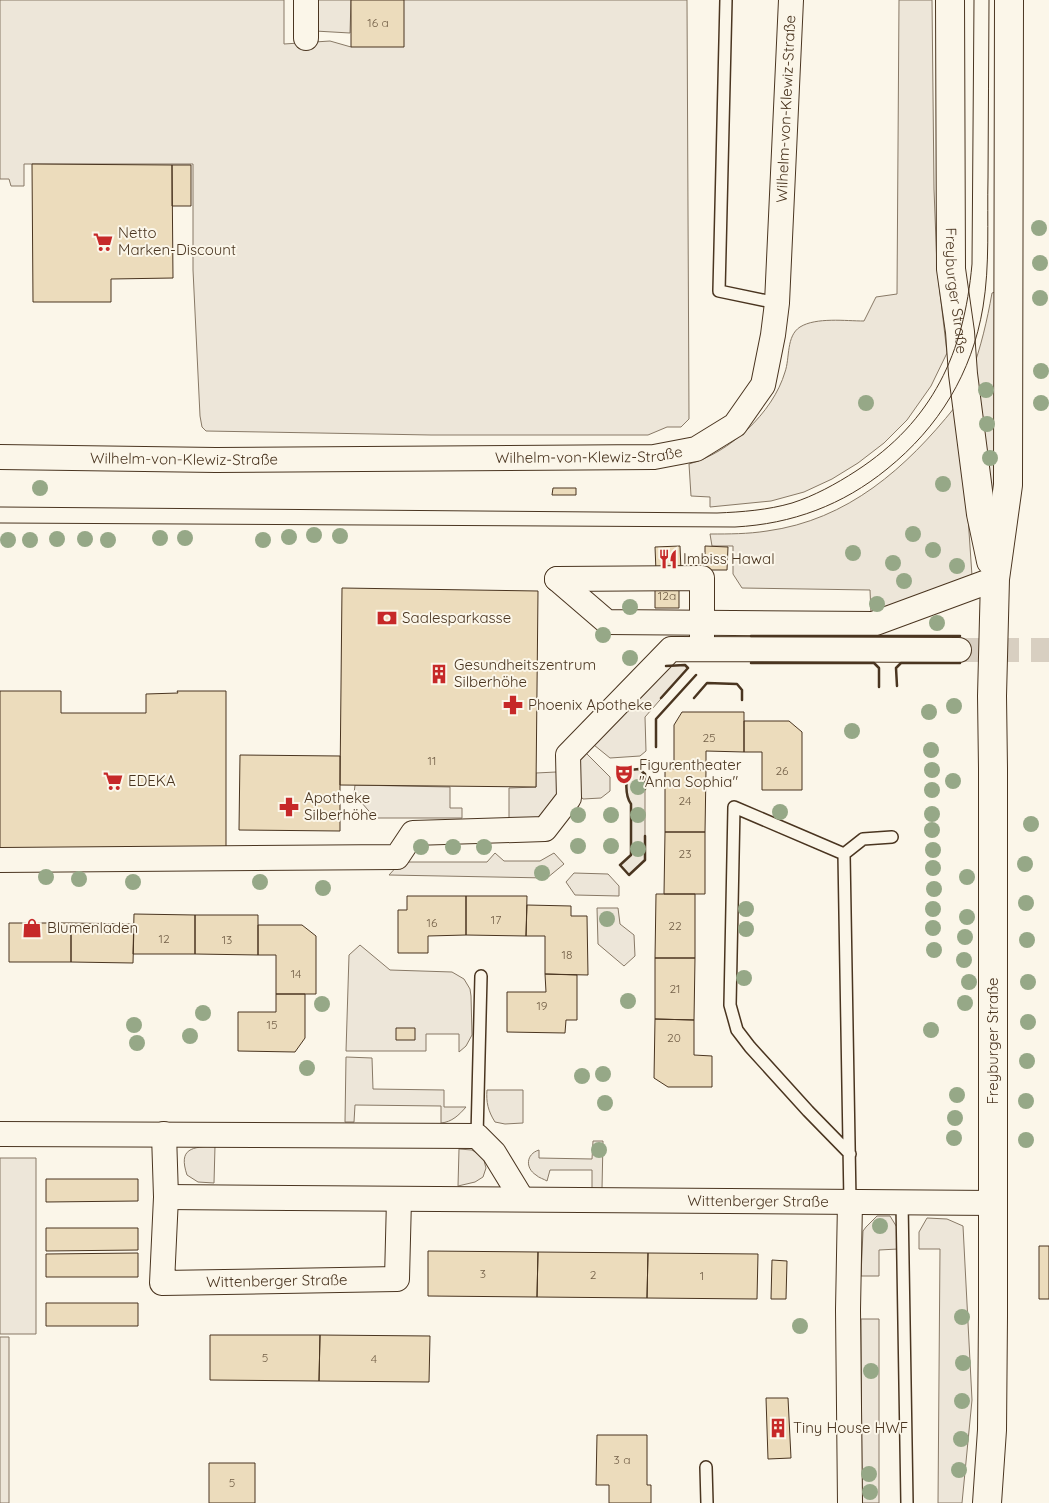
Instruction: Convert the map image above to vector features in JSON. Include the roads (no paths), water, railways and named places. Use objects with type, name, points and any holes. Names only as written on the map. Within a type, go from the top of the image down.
[{"type":"street","points":[[306,0],[306,38]]},
{"type":"street","name":"Wilhelm-von-Klewiz-Straße","points":[[0,457],[216,460],[654,457],[696,448],[735,425],[763,385],[774,335],[791,0]]},
{"type":"street","name":"Freyburger Straße","points":[[950,0],[951,269],[960,332],[963,374],[980,514],[995,579]]},
{"type":"street","name":"Freyburger Straße","points":[[987,1503],[992,1430],[994,1203],[992,696],[995,579],[1008,485],[1009,0]]},
{"type":"street","points":[[702,649],[702,622],[702,578],[558,579],[607,622],[702,622],[873,624],[995,579]]},
{"type":"street","points":[[0,860],[397,857],[413,833],[545,829],[569,798],[568,756],[671,649],[888,658],[959,650]]},
{"type":"street","points":[[0,1134],[476,1136],[494,1153],[522,1200]]},
{"type":"street","name":"Wittenberger Straße","points":[[164,1134],[166,1197],[162,1283],[397,1279],[399,1199]]},
{"type":"street","name":"Wittenberger Straße","points":[[166,1197],[994,1203]]},
{"type":"street","points":[[850,1202],[848,1320],[850,1503]]},
{"type":"lane","points":[[726,0],[719,290],[777,302]]},
{"type":"lane","points":[[844,854],[734,807],[730,1005],[737,1030],[801,1104],[850,1154]]},
{"type":"lane","points":[[844,854],[863,840],[892,837]]},
{"type":"lane","points":[[844,854],[850,1202]]},
{"type":"lane","points":[[476,1136],[481,976]]},
{"type":"lane","points":[[902,1202],[907,1503]]},
{"type":"lane","points":[[706,1467],[707,1503]]},
{"type":"tunnel","points":[[959,650],[1049,650]]},
{"type":"tram line","points":[[0,507],[717,513],[755,510],[783,505],[825,489],[856,471],[883,451],[905,430],[924,407],[940,382],[952,355],[961,327],[968,296],[972,264],[974,0]]},
{"type":"tram line","points":[[0,523],[735,527],[777,522],[797,517],[853,493],[906,453],[937,417],[962,376],[978,331],[983,307],[987,259],[989,0]]},
{"type":"place","name":"Netto Marken-Discount","points":[[103,242]]},
{"type":"place","name":"Imbiss Hawal","points":[[668,559]]},
{"type":"place","name":"Saalesparkasse","points":[[387,618]]},
{"type":"place","name":"Gesundheitszentrum Silberhöhe","points":[[439,674]]},
{"type":"place","name":"Phoenix Apotheke","points":[[513,705]]},
{"type":"place","name":"Figurentheater \"Anna Sophia\"","points":[[624,774]]},
{"type":"place","name":"EDEKA","points":[[113,781]]},
{"type":"place","name":"Apotheke Silberhöhe","points":[[289,807]]},
{"type":"place","name":"Blumenladen","points":[[32,928]]},
{"type":"place","name":"Tiny House HWF","points":[[778,1428]]}]
